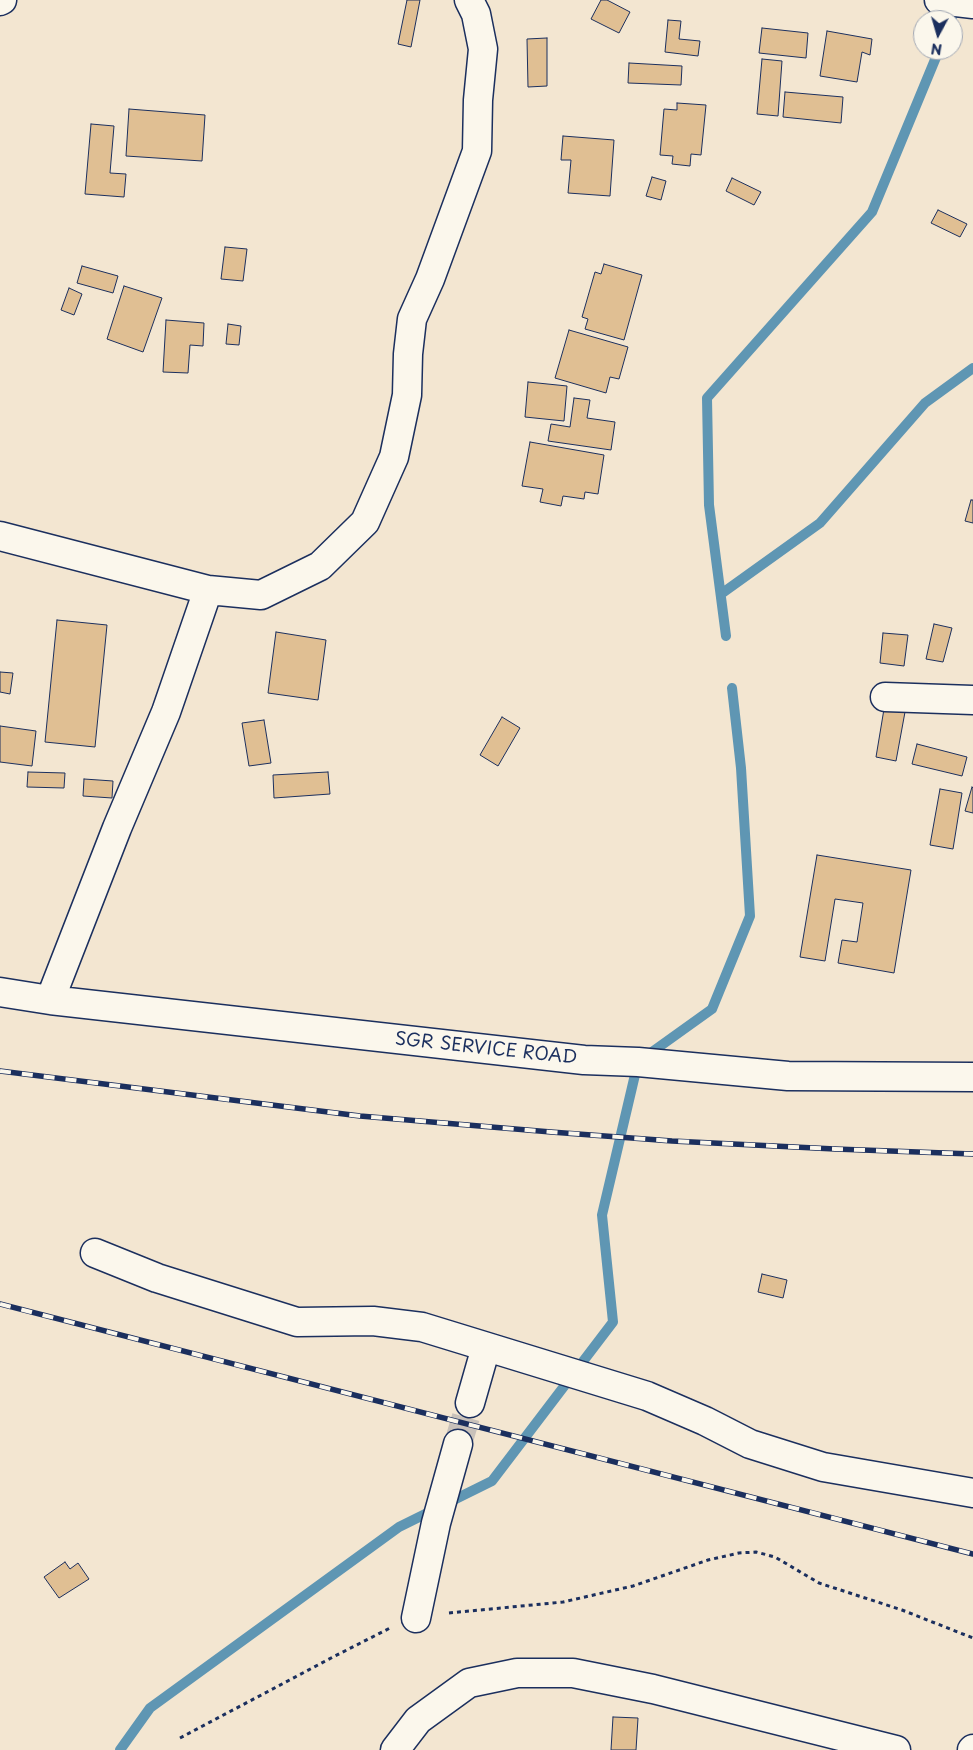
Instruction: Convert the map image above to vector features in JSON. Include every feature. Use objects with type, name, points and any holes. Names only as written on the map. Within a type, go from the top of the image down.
[{"type":"street","points":[[0,536],[208,590],[261,595],[320,566],[365,522],[394,457],[407,395],[408,354],[412,319],[430,279],[477,151],[478,100],[483,49],[476,14],[470,0]]},
{"type":"street","points":[[939,0],[973,4]]},
{"type":"street","points":[[50,1000],[117,828],[166,712],[208,590]]},
{"type":"street","points":[[885,697],[973,700]]},
{"type":"street","name":"SGR SERVICE ROAD","points":[[0,992],[50,1000],[584,1060],[638,1062],[788,1076],[973,1077]]},
{"type":"street","points":[[95,1253],[157,1278],[298,1322],[373,1321],[422,1327],[647,1396],[705,1420],[750,1444],[823,1467],[973,1493]]},
{"type":"street","points":[[470,1403],[486,1347]]},
{"type":"street","points":[[416,1618],[436,1523],[458,1444]]},
{"type":"street","points":[[395,1750],[418,1720],[469,1683],[517,1673],[573,1673],[653,1689],[896,1750]]},
{"type":"path","points":[[180,1738],[333,1657],[398,1624],[416,1618],[563,1602],[633,1586],[708,1560],[739,1553],[756,1552],[775,1557],[819,1582],[902,1610],[973,1638]]},
{"type":"building","points":[[407,0],[420,0],[411,47],[398,44]]},
{"type":"building","points":[[601,0],[607,0],[630,12],[619,33],[591,19]]},
{"type":"building","points":[[668,20],[681,21],[679,39],[700,41],[698,56],[665,52]]},
{"type":"building","points":[[762,28],[808,33],[806,58],[759,53]]},
{"type":"building","points":[[827,31],[872,39],[870,55],[862,52],[857,82],[820,76]]},
{"type":"building","points":[[547,38],[547,86],[528,87],[527,39]]},
{"type":"building","points":[[762,59],[782,61],[778,116],[757,114]]},
{"type":"building","points":[[629,63],[682,66],[681,85],[628,83]]},
{"type":"building","points":[[785,92],[843,97],[841,123],[783,117]]},
{"type":"building","points":[[677,103],[706,105],[701,155],[691,154],[690,166],[672,164],[673,156],[660,155],[664,109],[677,110]]},
{"type":"building","points":[[129,109],[205,115],[202,161],[126,156]]},
{"type":"building","points":[[91,124],[114,126],[110,173],[126,174],[124,197],[85,194]]},
{"type":"building","points":[[563,136],[614,140],[610,196],[568,193],[571,160],[561,160]]},
{"type":"building","points":[[652,177],[666,181],[661,200],[646,196]]},
{"type":"building","points":[[732,178],[761,192],[754,205],[726,191]]},
{"type":"building","points":[[938,210],[967,224],[960,237],[931,223]]},
{"type":"building","points":[[225,247],[247,249],[243,281],[221,279]]},
{"type":"building","points":[[604,264],[642,275],[624,340],[585,329],[588,319],[582,317],[595,272],[601,274]]},
{"type":"building","points":[[82,266],[118,276],[113,293],[77,283]]},
{"type":"building","points":[[124,286],[162,298],[143,352],[107,339]]},
{"type":"building","points":[[69,288],[82,294],[74,315],[61,310]]},
{"type":"building","points":[[166,320],[204,323],[203,346],[190,345],[188,373],[163,372]]},
{"type":"building","points":[[228,324],[241,326],[239,345],[226,344]]},
{"type":"building","points":[[569,330],[628,347],[619,379],[610,377],[606,393],[555,378]]},
{"type":"building","points":[[528,382],[567,386],[564,421],[525,417]]},
{"type":"building","points":[[574,398],[590,400],[587,418],[615,422],[611,450],[548,441],[551,424],[570,427]]},
{"type":"building","points":[[530,442],[604,455],[598,494],[585,492],[584,499],[563,496],[561,506],[540,502],[543,489],[522,486]]},
{"type":"building","points":[[971,500],[973,500],[973,523],[965,521]]},
{"type":"building","points":[[57,620],[107,625],[95,747],[45,742]]},
{"type":"building","points":[[934,624],[952,628],[943,662],[926,659]]},
{"type":"building","points":[[276,632],[326,640],[318,700],[268,693]]},
{"type":"building","points":[[883,633],[908,635],[904,666],[880,663]]},
{"type":"building","points":[[0,672],[13,673],[10,694],[0,692]]},
{"type":"building","points":[[884,709],[905,712],[896,761],[876,757]]},
{"type":"building","points":[[502,717],[520,728],[498,766],[480,755]]},
{"type":"building","points":[[264,720],[271,763],[249,766],[242,723]]},
{"type":"building","points":[[0,726],[36,731],[32,766],[0,762]]},
{"type":"building","points":[[917,744],[967,757],[962,776],[912,764]]},
{"type":"building","points":[[28,772],[65,773],[64,788],[27,787]]},
{"type":"building","points":[[328,772],[330,794],[274,798],[273,775]]},
{"type":"building","points":[[84,779],[113,781],[112,798],[83,796]]},
{"type":"building","points":[[973,788],[973,813],[965,811]]},
{"type":"building","points":[[940,789],[962,793],[953,849],[930,845]]},
{"type":"building","points":[[817,855],[911,870],[894,973],[838,963],[842,940],[857,942],[863,903],[835,899],[825,961],[800,957]]},
{"type":"building","points":[[762,1274],[787,1280],[783,1298],[758,1292]]},
{"type":"building","points":[[65,1562],[70,1569],[78,1563],[89,1579],[59,1598],[44,1577]]},
{"type":"building","points":[[613,1717],[638,1718],[636,1750],[611,1750]]},
{"type":"waterway","points":[[955,10],[957,3]]},
{"type":"waterway","points":[[726,636],[709,505],[707,398],[872,212],[935,60]]},
{"type":"waterway","points":[[721,594],[820,523],[925,403],[973,368]]},
{"type":"waterway","points":[[120,1750],[150,1708],[399,1527],[492,1481],[613,1322],[602,1215],[638,1062],[712,1009],[750,916],[741,768],[732,688]]},
{"type":"tunnel","points":[[458,1444],[470,1403]]},
{"type":"railway","points":[[0,1071],[360,1116],[672,1141],[973,1154]]},
{"type":"railway","points":[[0,1304],[973,1554]]}]
